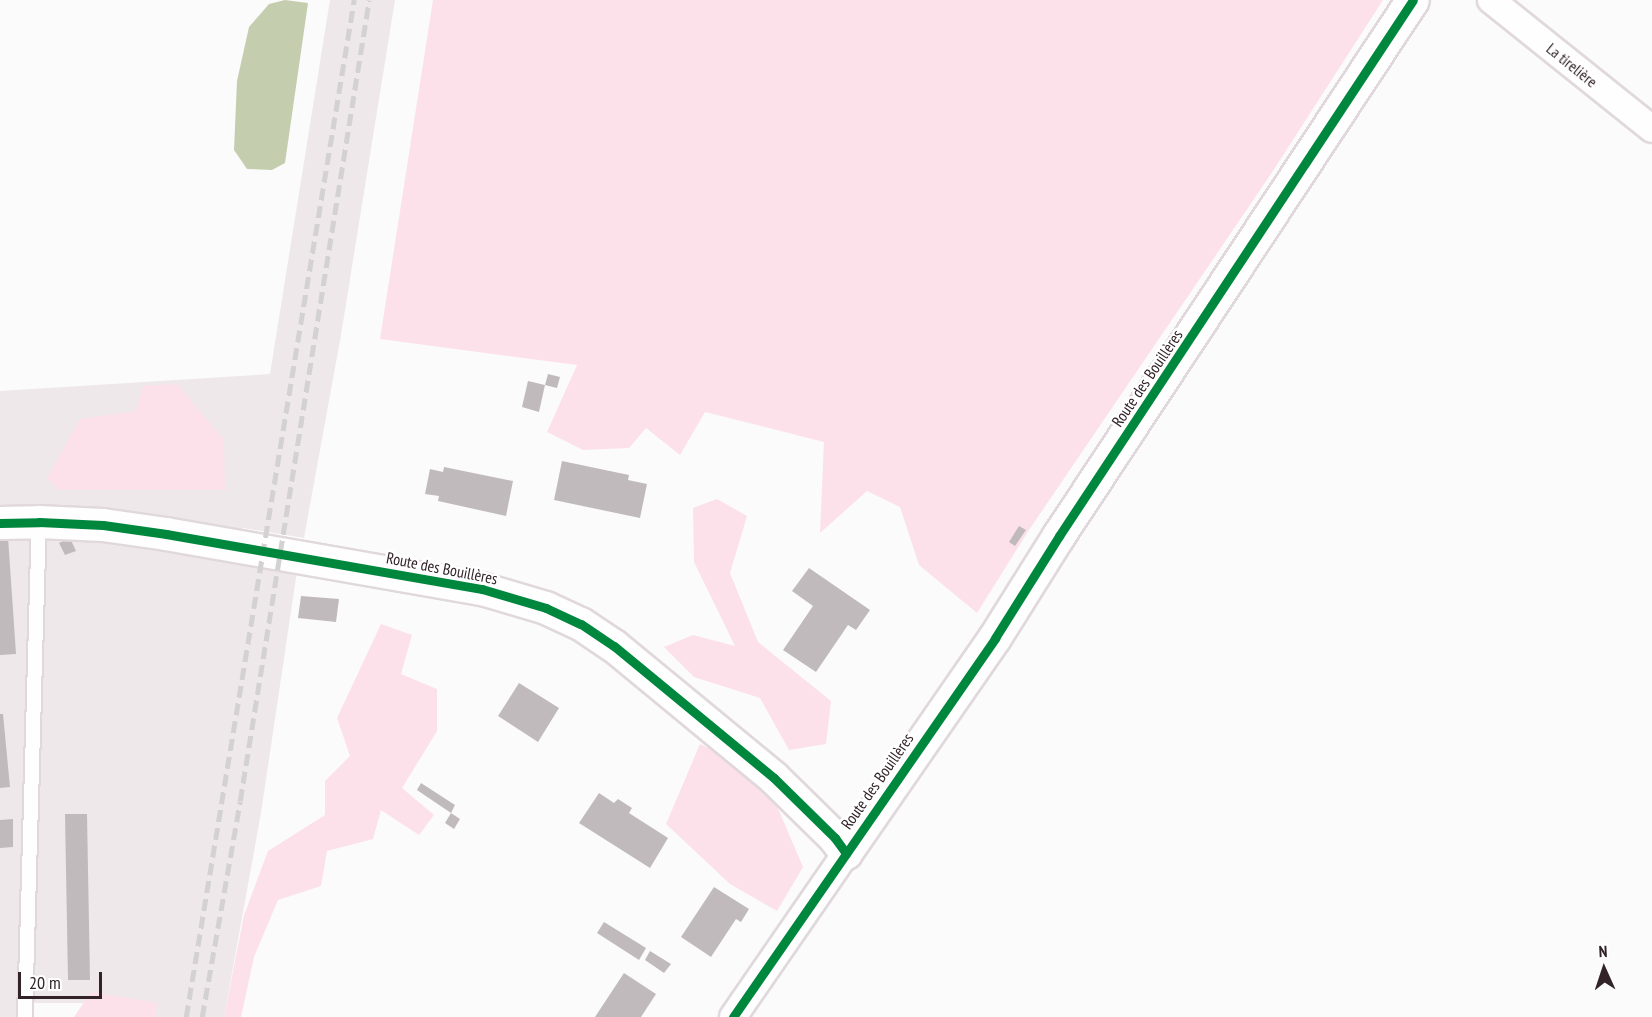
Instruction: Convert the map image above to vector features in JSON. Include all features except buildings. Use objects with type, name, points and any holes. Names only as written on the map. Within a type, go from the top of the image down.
[{"type":"street","name":"Route des Bouillères","points":[[0,523],[103,525],[166,534],[482,589],[546,608],[581,624],[632,661],[774,778],[835,838],[846,853],[995,638],[1059,536],[1413,0]]},
{"type":"street","name":"La tirelière","points":[[1491,0],[1652,129]]},
{"type":"street","points":[[733,1017],[846,853]]},
{"type":"lane","points":[[25,1017],[39,522]]},
{"type":"shaded area","points":[[285,0],[308,3],[285,163],[272,170],[247,169],[234,150],[237,81],[249,27],[269,4]]},
{"type":"shaded area","points":[[330,0],[395,0],[341,335],[304,538],[243,528],[237,561],[297,571],[261,813],[224,1017],[155,1017],[157,1003],[34,1003],[31,1017],[0,1017],[0,391],[270,374]]},
{"type":"shaded area","points":[[433,0],[1383,0],[1271,174],[1029,530],[977,613],[919,565],[900,507],[867,491],[820,533],[824,442],[705,412],[680,455],[646,428],[629,448],[583,450],[547,432],[577,365],[380,339]]},
{"type":"shaded area","points":[[177,384],[224,440],[225,490],[58,490],[47,478],[80,419],[136,411],[143,386]]},
{"type":"shaded area","points":[[717,499],[747,516],[730,573],[758,642],[831,701],[826,744],[789,750],[760,698],[694,677],[664,647],[693,635],[735,646],[694,562],[693,508]]},
{"type":"shaded area","points":[[381,624],[412,635],[401,674],[437,689],[437,731],[402,788],[434,815],[419,835],[381,810],[373,839],[327,851],[321,886],[278,900],[254,957],[241,1017],[224,1017],[244,915],[268,851],[325,815],[325,781],[350,756],[337,718]]},
{"type":"shaded area","points":[[700,744],[728,758],[774,799],[803,867],[777,911],[730,884],[666,824]]},
{"type":"shaded area","points":[[91,992],[158,1003],[155,1017],[74,1017]]},
{"type":"railway","points":[[186,1017],[354,0]]},
{"type":"railway","points":[[202,1017],[240,801],[369,0]]},
{"type":"cycle path","points":[[733,1017],[995,638],[1059,536],[1413,0]]},
{"type":"cycle path","points":[[0,523],[103,525],[166,534],[482,589],[546,608],[581,624],[614,646],[774,778],[835,838],[846,853]]}]
